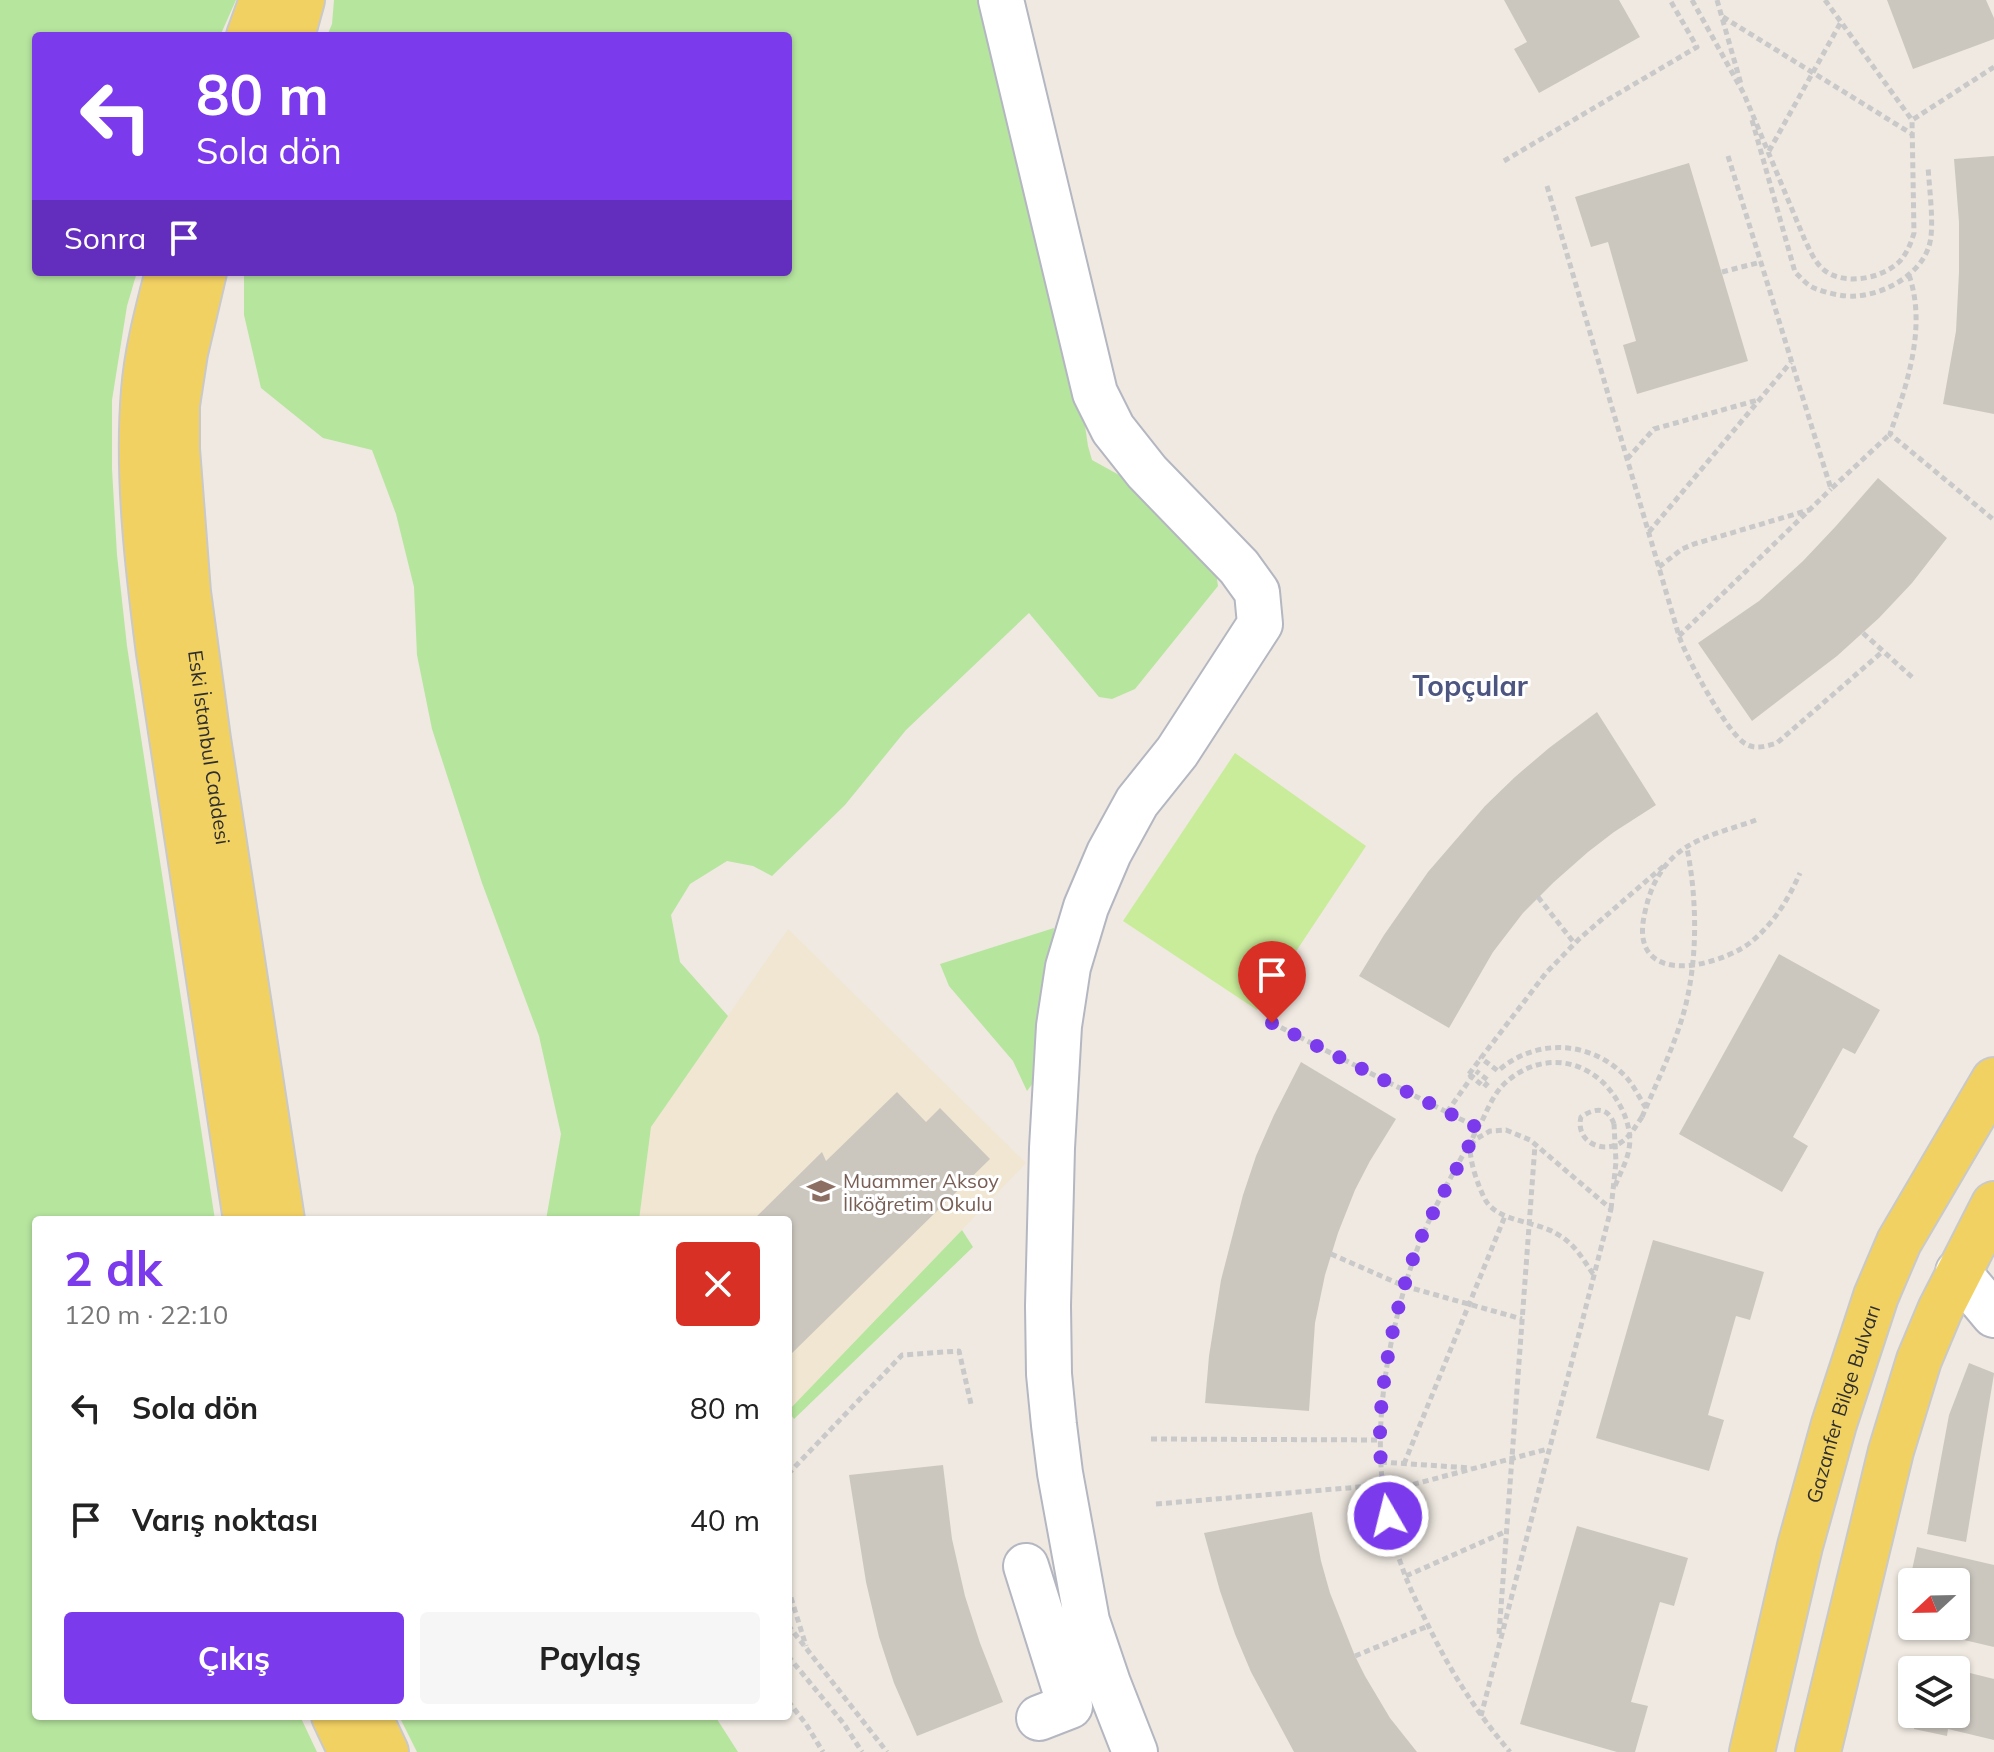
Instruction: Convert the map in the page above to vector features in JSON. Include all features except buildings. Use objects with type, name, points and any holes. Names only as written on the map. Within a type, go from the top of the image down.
[{"type":"main road","points":[[250,32],[262,0]]},
{"type":"main road","points":[[293,32],[302,0]]},
{"type":"main road","name":"Eski İstanbul Caddesi","points":[[167,276],[153,332],[144,390],[142,451],[150,590],[245,1216]]},
{"type":"main road","name":"Eski İstanbul Caddesi","points":[[203,276],[185,353],[177,405],[177,449],[188,592],[281,1216]]},
{"type":"main road","name":"Gazanfer Bilge Bulvarı","points":[[1752,1752],[1800,1546],[1834,1424],[1876,1296],[1899,1242],[1994,1080]]},
{"type":"main road","points":[[1818,1752],[1891,1451],[1919,1360],[1958,1272],[1994,1204]]},
{"type":"main road","points":[[336,1720],[351,1752]]},
{"type":"main road","points":[[371,1720],[386,1752]]},
{"type":"street","points":[[1001,0],[1095,393],[1113,429],[1147,472],[1239,567],[1257,592],[1260,624],[1177,752],[1137,802],[1109,853],[1086,907],[1068,967],[1059,1026],[1048,1306],[1049,1374],[1054,1425],[1087,1621],[1135,1752]]},
{"type":"street","points":[[1958,1272],[1994,1315]]},
{"type":"street","points":[[1026,1566],[1070,1706],[1039,1718]]},
{"type":"path","points":[[1504,161],[1697,47],[1670,0]]},
{"type":"path","points":[[1692,0],[1744,94],[1815,259],[1834,276],[1851,279],[1887,270],[1909,248],[1914,233],[1912,120],[1825,0]]},
{"type":"path","points":[[1717,0],[1795,272],[1811,287],[1854,297],[1874,293],[1915,270],[1930,245],[1928,166]]},
{"type":"path","points":[[1722,16],[1912,135]]},
{"type":"path","points":[[1768,152],[1841,22]]},
{"type":"path","points":[[1912,120],[1994,67]]},
{"type":"path","points":[[1728,156],[1831,489]]},
{"type":"path","points":[[1547,186],[1679,636],[1699,677],[1734,733],[1746,744],[1760,748],[1777,743],[1882,652]]},
{"type":"path","points":[[1722,272],[1761,262]]},
{"type":"path","points":[[1679,636],[1890,434],[1910,370],[1916,326],[1916,303],[1909,274]]},
{"type":"path","points":[[1649,532],[1791,362]]},
{"type":"path","points":[[1627,459],[1654,429],[1759,400]]},
{"type":"path","points":[[1890,434],[1994,520]]},
{"type":"path","points":[[1658,568],[1682,549],[1694,544],[1810,510]]},
{"type":"path","points":[[1863,633],[1914,679]]},
{"type":"path","points":[[1447,1112],[1476,1071],[1489,1081],[1484,1087],[1469,1074],[1546,973],[1575,944],[1686,847],[1756,820]]},
{"type":"path","points":[[1481,1716],[1611,1209],[1616,1162],[1614,1124],[1606,1111],[1597,1109],[1581,1117],[1579,1126],[1582,1135],[1601,1146],[1612,1146],[1622,1142],[1630,1134],[1646,1108],[1684,1011],[1691,980],[1693,894],[1686,847]]},
{"type":"path","points":[[1666,864],[1652,888],[1642,932],[1646,948],[1654,958],[1670,965],[1710,962],[1749,944],[1781,911],[1800,873]]},
{"type":"path","points":[[1538,897],[1575,944]]},
{"type":"path","points":[[1272,1023],[1478,1128]]},
{"type":"path","points":[[1481,1058],[1498,1071],[1507,1062],[1540,1049],[1578,1049],[1603,1060],[1627,1077],[1646,1108]]},
{"type":"path","points":[[1510,1752],[1481,1716],[1446,1660],[1406,1576],[1392,1531],[1383,1488],[1380,1440],[1383,1393],[1392,1340],[1404,1286],[1421,1239],[1496,1094],[1505,1083],[1548,1062],[1576,1064],[1589,1071],[1613,1093],[1627,1123],[1629,1149],[1614,1189]]},
{"type":"path","points":[[1594,1275],[1570,1242],[1545,1227],[1505,1216],[1486,1202],[1473,1166],[1470,1146],[1490,1131],[1506,1130],[1530,1140],[1611,1209]]},
{"type":"path","points":[[1498,1647],[1535,1144]]},
{"type":"path","points":[[1404,1464],[1505,1216]]},
{"type":"path","points":[[1331,1254],[1404,1286],[1522,1319]]},
{"type":"path","points":[[792,1470],[902,1355],[959,1351],[971,1404]]},
{"type":"path","points":[[1151,1439],[1380,1440]]},
{"type":"path","points":[[1156,1504],[1383,1488],[1476,1469],[1549,1449]]},
{"type":"path","points":[[1381,1462],[1476,1469]]},
{"type":"path","points":[[1406,1576],[1507,1531]]},
{"type":"path","points":[[792,1601],[808,1651]]},
{"type":"path","points":[[1355,1656],[1428,1626]]},
{"type":"path","points":[[792,1630],[887,1752]]},
{"type":"path","points":[[792,1661],[844,1724],[862,1752]]},
{"type":"path","points":[[792,1706],[823,1752]]},
{"type":"shaded area","name":"Muammer Aksoy İlköğretim Okulu","points":[[788,929],[1026,1163],[792,1407],[792,1216],[640,1216],[651,1127]]},
{"type":"green space","points":[[0,0],[236,0],[222,32],[32,32],[32,276],[136,276],[127,306],[112,400],[117,555],[127,646],[214,1216],[32,1216],[32,1720],[302,1720],[317,1752],[0,1752]]},
{"type":"green space","points":[[334,0],[996,0],[1040,119],[1092,460],[1139,486],[1215,566],[1218,586],[1135,689],[1112,699],[1099,697],[1029,613],[906,730],[845,805],[772,876],[753,866],[727,861],[690,884],[671,915],[680,962],[728,1016],[651,1127],[640,1216],[547,1216],[561,1134],[539,1036],[482,883],[432,729],[417,655],[414,587],[396,514],[372,450],[323,438],[261,388],[244,315],[244,276],[792,276],[792,32],[329,32]]},
{"type":"green space","points":[[1235,753],[1366,846],[1257,1010],[1123,921]]},
{"type":"green space","points":[[1054,928],[1039,1075],[1027,1091],[1013,1061],[949,986],[940,964]]},
{"type":"green space","points":[[962,1230],[973,1247],[794,1419],[792,1407]]},
{"type":"green space","points":[[401,1720],[718,1720],[738,1752],[417,1752]]},
{"type":"place","name":"Muammer Aksoy İlköğretim Okulu","points":[[821,1191]]},
{"type":"district","name":"Topçular","points":[[1470,685]]},
{"type":"route","points":[[1272,1023],[1478,1128],[1421,1239],[1404,1286],[1383,1393],[1380,1434],[1388,1516]]}]
